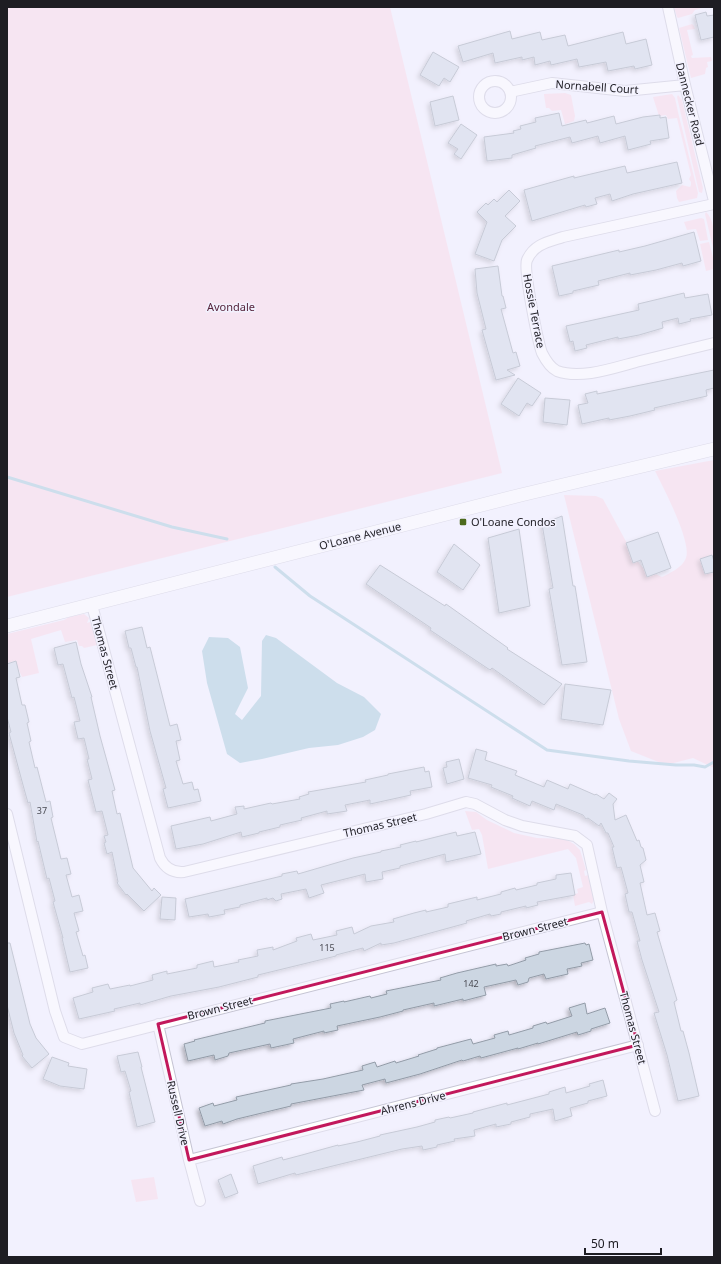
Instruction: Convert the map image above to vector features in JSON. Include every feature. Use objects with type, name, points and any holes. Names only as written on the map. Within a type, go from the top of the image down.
[{"type":"street","name":"Dannecker Road","points":[[668,7],[685,85],[714,201]]},
{"type":"street","name":"Nornabell Court","points":[[510,92],[552,83],[625,90],[640,90],[685,85]]},
{"type":"street","name":"Hossie Terrace","points":[[714,204],[563,237],[539,245],[531,253],[526,262],[526,279],[542,353],[549,364],[556,370],[569,374],[594,373],[714,343]]},
{"type":"street","name":"O'Loane Avenue","points":[[7,626],[521,495],[714,449]]},
{"type":"street","name":"Thomas Street","points":[[92,605],[160,858],[162,863],[170,869],[184,872],[426,814],[466,802],[475,804],[505,820],[522,826],[568,834],[581,839],[587,845],[602,912],[655,1111]]},
{"type":"street","name":"Brown Street","points":[[7,814],[54,1005],[64,1037],[82,1044],[602,912]]},
{"type":"street","name":"Russell Drive","points":[[158,1024],[189,1160],[200,1201]]},
{"type":"street","name":"Ahrens Drive","points":[[189,1160],[638,1045]]},
{"type":"highlighted area","points":[[602,912],[638,1045],[189,1160],[158,1024]]},
{"type":"green space","name":"Avondale","points":[[7,7],[390,7],[502,473],[7,597]]},
{"type":"green space","points":[[674,7],[705,7],[695,10],[692,14],[678,18]]},
{"type":"green space","points":[[692,24],[695,29],[687,30],[693,55],[691,56],[692,58],[711,57],[712,61],[707,62],[708,67],[706,68],[705,74],[691,78],[679,28]]},
{"type":"green space","points":[[565,93],[571,95],[575,116],[574,121],[565,124],[561,110],[552,111],[549,108],[546,108],[544,94]]},
{"type":"green space","points":[[672,94],[675,98],[698,193],[697,198],[679,202],[676,191],[682,185],[690,187],[691,182],[689,179],[691,175],[677,118],[668,119],[666,115],[659,116],[653,97]]},
{"type":"green space","points":[[678,95],[682,100],[703,188],[702,193],[699,192],[677,97]]},
{"type":"green space","points":[[706,212],[713,226],[714,252],[705,214]]},
{"type":"green space","points":[[701,218],[704,219],[708,240],[700,241],[696,229],[687,230],[684,222]]},
{"type":"green space","points":[[709,242],[714,261],[714,269],[706,271],[700,244]]},
{"type":"green space","points":[[714,460],[714,768],[693,758],[666,765],[631,751],[619,719],[564,495],[596,496],[603,499],[635,558],[644,569],[662,577],[676,570],[682,565],[686,558],[687,550],[676,514],[655,471]]},
{"type":"green space","points":[[84,614],[89,618],[87,623],[90,622],[97,645],[84,648],[79,646],[77,640],[65,642],[61,630],[31,639],[39,673],[22,677],[15,661],[7,663],[7,634]]},
{"type":"green space","points":[[465,811],[476,812],[487,820],[514,833],[537,838],[565,839],[574,844],[580,850],[586,870],[584,871],[585,876],[588,875],[594,900],[592,904],[589,902],[575,906],[573,895],[578,893],[577,889],[583,887],[576,858],[568,849],[488,869],[482,835],[479,829],[472,830]]},
{"type":"green space","points":[[154,1177],[158,1199],[136,1202],[131,1180]]},
{"type":"water","points":[[266,635],[276,638],[337,683],[364,697],[381,714],[375,730],[363,737],[338,745],[309,748],[240,763],[227,754],[207,683],[202,651],[209,637],[228,638],[240,647],[248,688],[235,714],[242,720],[261,696],[262,641]]},
{"type":"building","points":[[706,12],[707,16],[714,15],[714,37],[701,40],[695,15]]},
{"type":"building","points":[[510,31],[512,39],[540,32],[542,40],[565,35],[568,46],[623,32],[626,44],[646,39],[652,65],[635,69],[634,66],[608,71],[606,62],[579,67],[577,59],[551,65],[550,61],[535,65],[534,57],[522,60],[522,57],[495,63],[493,53],[463,62],[458,46]]},
{"type":"building","points":[[433,52],[459,67],[450,82],[444,78],[439,86],[420,75]]},
{"type":"building","points":[[453,96],[459,120],[435,126],[430,102]]},
{"type":"building","points":[[559,113],[562,126],[586,120],[587,123],[614,116],[616,124],[643,117],[660,115],[660,118],[666,117],[669,138],[650,141],[651,144],[628,150],[625,136],[600,143],[598,136],[572,143],[570,137],[535,146],[536,148],[512,155],[512,158],[487,161],[484,137],[514,133],[513,131],[521,129],[520,126],[536,122],[535,118]]},
{"type":"building","points":[[461,124],[477,135],[461,159],[454,154],[458,149],[448,143]]},
{"type":"building","points":[[677,162],[682,183],[633,194],[612,201],[610,194],[595,198],[597,204],[586,207],[585,205],[532,221],[524,190],[574,176],[574,178],[625,166],[627,173]]},
{"type":"building","points":[[509,190],[520,201],[505,216],[516,226],[502,240],[494,261],[475,254],[487,222],[477,212],[486,203],[488,205],[494,199],[497,202]]},
{"type":"building","points":[[694,232],[701,261],[683,266],[682,263],[630,275],[630,273],[598,281],[599,285],[559,296],[552,266],[619,250],[619,252],[645,246]]},
{"type":"building","points":[[498,266],[502,296],[506,308],[501,309],[513,353],[516,352],[520,366],[507,370],[515,375],[496,380],[482,330],[486,329],[477,293],[475,269]]},
{"type":"building","points":[[684,293],[685,298],[708,294],[712,315],[690,319],[691,321],[679,324],[678,318],[662,322],[663,328],[639,335],[618,339],[618,337],[586,345],[587,348],[575,351],[573,341],[570,342],[566,326],[639,310],[638,304]]},
{"type":"building","points":[[714,370],[714,388],[706,390],[707,396],[654,408],[655,410],[630,416],[609,420],[609,418],[582,424],[578,405],[588,403],[585,394],[597,391],[597,394]]},
{"type":"building","points":[[518,378],[541,393],[532,406],[527,403],[519,416],[501,404]]},
{"type":"building","points":[[545,398],[570,400],[567,425],[543,422]]},
{"type":"building","points":[[562,516],[587,662],[562,665],[549,589],[553,588],[542,524]]},
{"type":"building","points":[[519,529],[530,606],[499,613],[488,538]]},
{"type":"building","points":[[658,532],[671,568],[647,577],[641,560],[633,563],[626,543]]},
{"type":"building","points":[[454,544],[480,565],[463,590],[437,572]]},
{"type":"building","points":[[712,555],[714,561],[714,572],[705,574],[700,559]]},
{"type":"building","points":[[380,565],[445,606],[446,604],[508,648],[507,649],[562,684],[544,705],[492,668],[490,670],[430,630],[431,628],[366,584]]},
{"type":"building","points":[[142,627],[147,648],[150,647],[170,726],[177,724],[181,740],[176,741],[180,760],[176,761],[183,784],[192,782],[194,790],[198,789],[201,801],[168,808],[163,789],[166,788],[150,731],[137,667],[131,648],[129,648],[125,631]]},
{"type":"building","points":[[76,642],[81,664],[92,697],[100,736],[115,790],[112,791],[117,814],[120,813],[133,868],[152,891],[154,888],[161,895],[144,911],[127,894],[126,895],[117,883],[112,852],[107,854],[104,843],[106,842],[104,836],[108,835],[102,811],[96,812],[88,780],[92,779],[84,738],[78,739],[74,722],[80,721],[74,697],[72,698],[63,664],[58,665],[54,648]]},
{"type":"building","points":[[16,661],[20,677],[16,678],[22,705],[25,705],[29,722],[27,723],[31,741],[29,742],[35,768],[37,767],[46,802],[50,801],[53,817],[51,818],[61,859],[67,858],[71,874],[66,875],[72,897],[79,895],[83,911],[74,913],[79,931],[76,932],[83,956],[85,955],[88,968],[70,972],[63,938],[53,902],[55,901],[49,878],[47,879],[38,841],[37,842],[30,802],[28,803],[9,733],[11,732],[7,717],[7,664]]},
{"type":"building","points":[[565,684],[611,690],[603,725],[561,719]]},
{"type":"building","points":[[476,749],[487,752],[485,760],[517,771],[515,775],[544,787],[547,780],[568,789],[570,784],[595,795],[596,794],[604,799],[609,793],[617,799],[613,804],[615,820],[626,815],[637,841],[639,840],[641,847],[643,848],[646,860],[640,865],[644,882],[640,883],[647,915],[655,913],[660,931],[657,932],[677,1000],[674,1002],[681,1031],[683,1031],[689,1053],[699,1096],[678,1101],[667,1055],[654,1013],[659,1012],[642,960],[637,941],[640,941],[632,912],[629,912],[625,894],[628,893],[621,867],[617,868],[612,847],[614,847],[608,833],[606,833],[601,823],[599,826],[588,818],[586,819],[583,815],[556,804],[554,810],[532,801],[530,806],[512,798],[513,796],[491,787],[492,785],[468,778]]},
{"type":"building","points":[[459,759],[464,779],[447,784],[443,768],[447,767],[446,762]]},
{"type":"building","points":[[424,767],[425,772],[429,771],[432,787],[410,791],[411,795],[370,804],[370,800],[345,805],[347,811],[327,814],[327,811],[301,818],[302,820],[280,825],[280,827],[259,833],[242,837],[241,832],[203,844],[176,849],[171,826],[210,817],[211,821],[237,814],[235,807],[244,806],[244,809],[300,799],[299,797],[309,794],[308,792],[366,782],[365,780],[388,774]]},
{"type":"building","points":[[456,832],[457,836],[475,832],[481,854],[446,862],[445,854],[382,872],[383,879],[366,882],[365,874],[321,885],[324,893],[309,898],[306,889],[281,894],[282,899],[276,901],[273,898],[267,900],[267,898],[240,905],[240,907],[224,910],[225,914],[209,917],[208,914],[189,917],[185,899],[282,876],[282,874],[297,871],[298,874],[353,858],[401,847],[400,845]]},
{"type":"building","points":[[571,873],[575,895],[537,902],[538,905],[526,908],[526,906],[501,912],[501,914],[491,916],[490,914],[466,921],[467,923],[394,943],[381,945],[381,943],[364,951],[363,948],[258,975],[258,977],[219,987],[171,996],[140,1005],[140,1003],[114,1009],[115,1011],[79,1019],[73,998],[93,992],[92,988],[108,984],[110,989],[130,986],[153,980],[152,975],[167,971],[167,974],[197,968],[197,965],[213,961],[214,967],[239,962],[238,960],[258,956],[257,950],[273,947],[273,950],[297,941],[296,938],[311,934],[313,940],[337,935],[336,931],[352,927],[354,934],[371,926],[394,922],[393,919],[414,913],[448,907],[448,904],[477,897],[477,900],[501,894],[501,892],[515,888],[516,890],[537,885],[537,883],[556,879],[556,875]]},
{"type":"building","points":[[162,897],[176,898],[175,920],[160,919]]},
{"type":"building","points":[[7,943],[10,943],[30,1024],[36,1038],[49,1054],[32,1068],[22,1056],[23,1055],[14,1033],[7,1005]]},
{"type":"building","points":[[585,943],[586,945],[589,944],[593,960],[581,963],[582,966],[567,969],[568,974],[546,979],[544,974],[529,978],[528,982],[518,985],[516,980],[484,987],[486,995],[434,1006],[434,1003],[337,1026],[338,1030],[324,1033],[324,1031],[293,1039],[294,1043],[271,1048],[270,1044],[229,1053],[228,1056],[215,1060],[214,1055],[188,1061],[184,1044],[195,1041],[194,1040],[265,1023],[265,1021],[331,1008],[330,1004],[387,994],[386,991],[441,980],[440,978],[457,973],[496,964],[496,966],[507,964],[508,966],[526,960],[525,958],[539,954],[539,952]]},
{"type":"building","points":[[585,1003],[587,1014],[605,1008],[610,1023],[578,1035],[577,1032],[518,1049],[481,1058],[480,1056],[462,1060],[420,1074],[386,1083],[385,1079],[362,1085],[364,1090],[291,1104],[291,1106],[237,1119],[223,1124],[222,1121],[205,1126],[199,1108],[213,1103],[214,1106],[237,1100],[236,1097],[291,1084],[363,1070],[362,1066],[375,1062],[377,1067],[395,1061],[396,1063],[419,1056],[418,1055],[437,1048],[471,1039],[473,1044],[495,1038],[494,1035],[508,1031],[509,1035],[533,1028],[533,1026],[546,1022],[547,1024],[572,1016],[569,1008]]},
{"type":"building","points":[[138,1052],[155,1122],[137,1127],[129,1092],[131,1091],[125,1071],[121,1072],[117,1056]]},
{"type":"building","points":[[52,1057],[69,1063],[68,1066],[87,1069],[84,1089],[60,1086],[43,1079]]},
{"type":"building","points":[[603,1080],[607,1096],[570,1108],[572,1116],[555,1121],[553,1109],[530,1114],[530,1117],[511,1122],[511,1124],[496,1127],[496,1124],[474,1130],[475,1136],[454,1139],[455,1141],[437,1145],[437,1147],[423,1150],[422,1146],[402,1149],[296,1175],[295,1173],[258,1184],[253,1166],[282,1157],[283,1160],[338,1145],[357,1142],[380,1135],[417,1127],[435,1122],[435,1120],[473,1113],[507,1103],[507,1105],[549,1094],[549,1092],[565,1087],[566,1093],[590,1086],[589,1084]]},
{"type":"building","points":[[231,1174],[238,1193],[225,1198],[218,1180]]},
{"type":"waterway","points":[[7,477],[172,527],[227,539]]},
{"type":"waterway","points":[[275,567],[310,596],[547,750],[629,761],[676,765],[694,765],[705,767],[714,762]]},
{"type":"place","name":"O'Loane Condos","points":[[463,522]]}]
